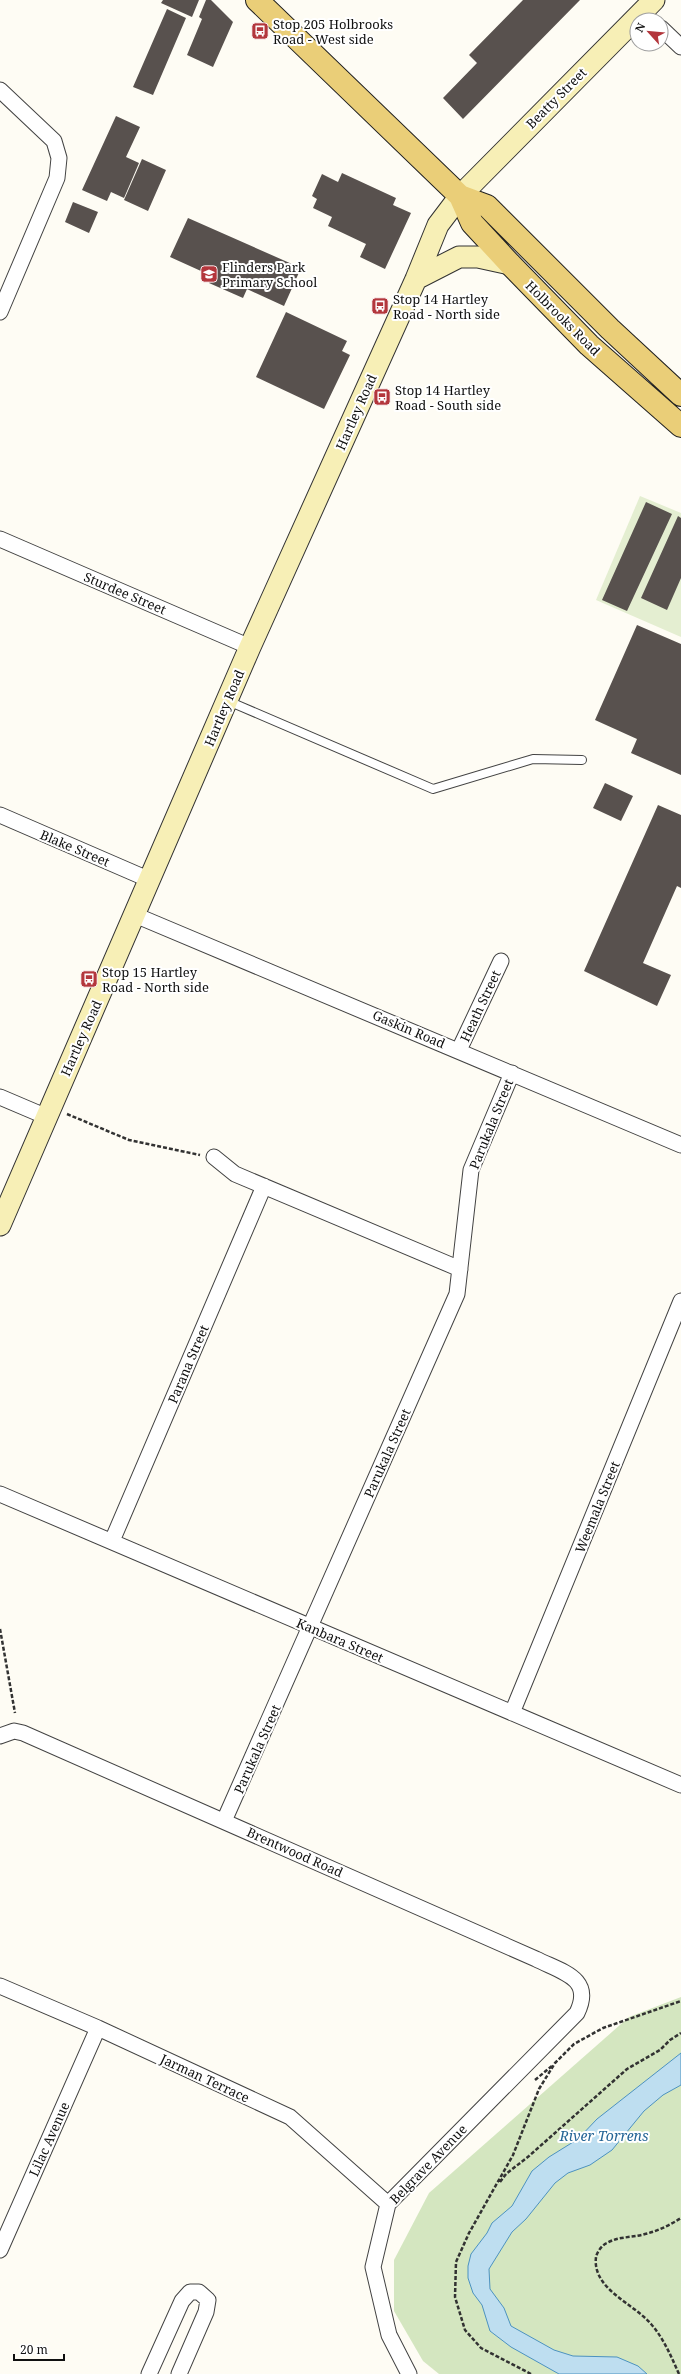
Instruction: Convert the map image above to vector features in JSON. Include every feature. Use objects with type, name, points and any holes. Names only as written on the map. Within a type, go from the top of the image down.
[{"type":"main road","name":"Holbrooks Road","points":[[258,0],[460,196],[472,223],[589,345],[681,426]]},
{"type":"main road","name":"Holbrooks Road","points":[[460,196],[487,206],[610,329],[681,395]]},
{"type":"street","name":"Beatty Street","points":[[460,196],[650,10]]},
{"type":"street","points":[[669,36],[681,47]]},
{"type":"street","points":[[0,90],[54,141],[59,158],[56,178],[0,312]]},
{"type":"street","name":"Hartley Road","points":[[0,1225],[228,701],[250,647],[416,279],[438,224],[460,196]]},
{"type":"street","points":[[416,279],[460,256],[478,257],[510,264]]},
{"type":"street","name":"Sturdee Street","points":[[0,539],[250,647]]},
{"type":"street","name":"Blake Street","points":[[0,815],[150,880]]},
{"type":"street","name":"Gaskin Road","points":[[135,915],[460,1050],[681,1145]]},
{"type":"street","name":"Heath Street","points":[[460,1050],[501,961]]},
{"type":"street","name":"Parukala Street","points":[[224,1822],[311,1628],[457,1294],[471,1170],[512,1073]]},
{"type":"street","points":[[0,1097],[49,1112]]},
{"type":"street","points":[[214,1158],[235,1174],[460,1269]]},
{"type":"street","name":"Parana Street","points":[[112,1541],[264,1186]]},
{"type":"street","name":"Weemala Street","points":[[512,1713],[681,1301]]},
{"type":"street","name":"Kanbara Street","points":[[0,1494],[681,1785]]},
{"type":"street","name":"Brentwood Road","points":[[0,1736],[14,1731],[23,1733],[536,1959],[576,1980],[583,1990]]},
{"type":"street","name":"Jarman Terrace","points":[[0,1986],[98,2028],[290,2117],[388,2204]]},
{"type":"street","name":"Belgrave Avenue","points":[[409,2374],[389,2336],[373,2267],[388,2204],[577,2012],[583,2000],[583,1990]]},
{"type":"street","name":"Lilac Avenue","points":[[0,2250],[98,2028]]},
{"type":"street","points":[[149,2374],[182,2301],[190,2292],[200,2292],[208,2300],[206,2312],[179,2374]]},
{"type":"lane","points":[[228,701],[433,789],[533,759],[582,760]]},
{"type":"path","points":[[49,1112],[129,1140],[214,1158]]},
{"type":"path","points":[[0,1629],[16,1713]]},
{"type":"path","points":[[536,2079],[556,2063],[574,2044],[603,2028],[681,2001]]},
{"type":"path","points":[[495,2188],[506,2174],[529,2156],[627,2069],[660,2050],[670,2040],[681,2033]]},
{"type":"path","points":[[531,2374],[481,2348],[465,2330],[455,2297],[456,2262],[469,2233],[513,2155],[539,2089],[556,2063]]},
{"type":"path","points":[[679,2374],[666,2344],[650,2323],[610,2291],[600,2277],[595,2263],[596,2254],[605,2243],[619,2238],[645,2234],[669,2226],[681,2218]]},
{"type":"green space","points":[[640,496],[681,513],[681,637],[596,600]]},
{"type":"green space","points":[[681,1997],[681,2374],[439,2374],[423,2361],[394,2311],[394,2260],[429,2193],[629,2017]]},
{"type":"water","name":"River Torrens","points":[[681,2053],[681,2085],[663,2095],[644,2111],[612,2150],[590,2165],[568,2173],[555,2183],[526,2219],[512,2232],[489,2269],[490,2289],[504,2308],[511,2326],[554,2350],[573,2356],[617,2357],[638,2366],[647,2374],[559,2374],[511,2347],[490,2331],[482,2305],[473,2293],[468,2278],[468,2266],[471,2254],[487,2233],[492,2223],[512,2206],[532,2171],[549,2157],[578,2139],[597,2119]]},
{"type":"building","points":[[163,0],[199,0],[192,17],[161,3]]},
{"type":"building","points":[[206,0],[211,0],[233,22],[213,67],[187,55],[202,19],[199,17]]},
{"type":"building","points":[[523,0],[580,0],[463,119],[443,98],[477,63],[469,55]]},
{"type":"building","points":[[167,9],[186,18],[153,95],[133,87]]},
{"type":"building","points":[[116,116],[140,127],[126,157],[139,163],[124,198],[111,192],[107,201],[82,190]]},
{"type":"building","points":[[142,159],[166,170],[148,211],[124,200]]},
{"type":"building","points":[[342,173],[396,198],[393,205],[411,213],[385,269],[360,257],[366,244],[328,226],[332,217],[313,208],[317,199],[312,196],[322,174],[338,182]]},
{"type":"building","points":[[73,202],[98,212],[89,233],[65,222]]},
{"type":"building","points":[[188,218],[301,268],[284,306],[247,289],[243,298],[209,283],[212,276],[170,257]]},
{"type":"building","points":[[286,312],[347,341],[342,351],[350,355],[324,409],[256,377]]},
{"type":"building","points":[[646,502],[672,514],[627,611],[602,600]]},
{"type":"building","points":[[678,516],[681,518],[681,578],[667,610],[641,598]]},
{"type":"building","points":[[637,625],[681,644],[681,775],[631,753],[637,739],[595,720]]},
{"type":"building","points":[[605,783],[633,796],[621,821],[593,808]]},
{"type":"building","points":[[658,805],[681,815],[681,888],[677,886],[643,963],[671,975],[657,1006],[584,971]]},
{"type":"place","name":"Stop 205 Holbrooks Road - West side","points":[[260,31]]},
{"type":"place","name":"Flinders Park Primary School","points":[[209,274]]},
{"type":"place","name":"Stop 14 Hartley Road - North side","points":[[380,306]]},
{"type":"place","name":"Stop 14 Hartley Road - South side","points":[[382,397]]},
{"type":"place","name":"Stop 15 Hartley Road - North side","points":[[89,979]]}]
